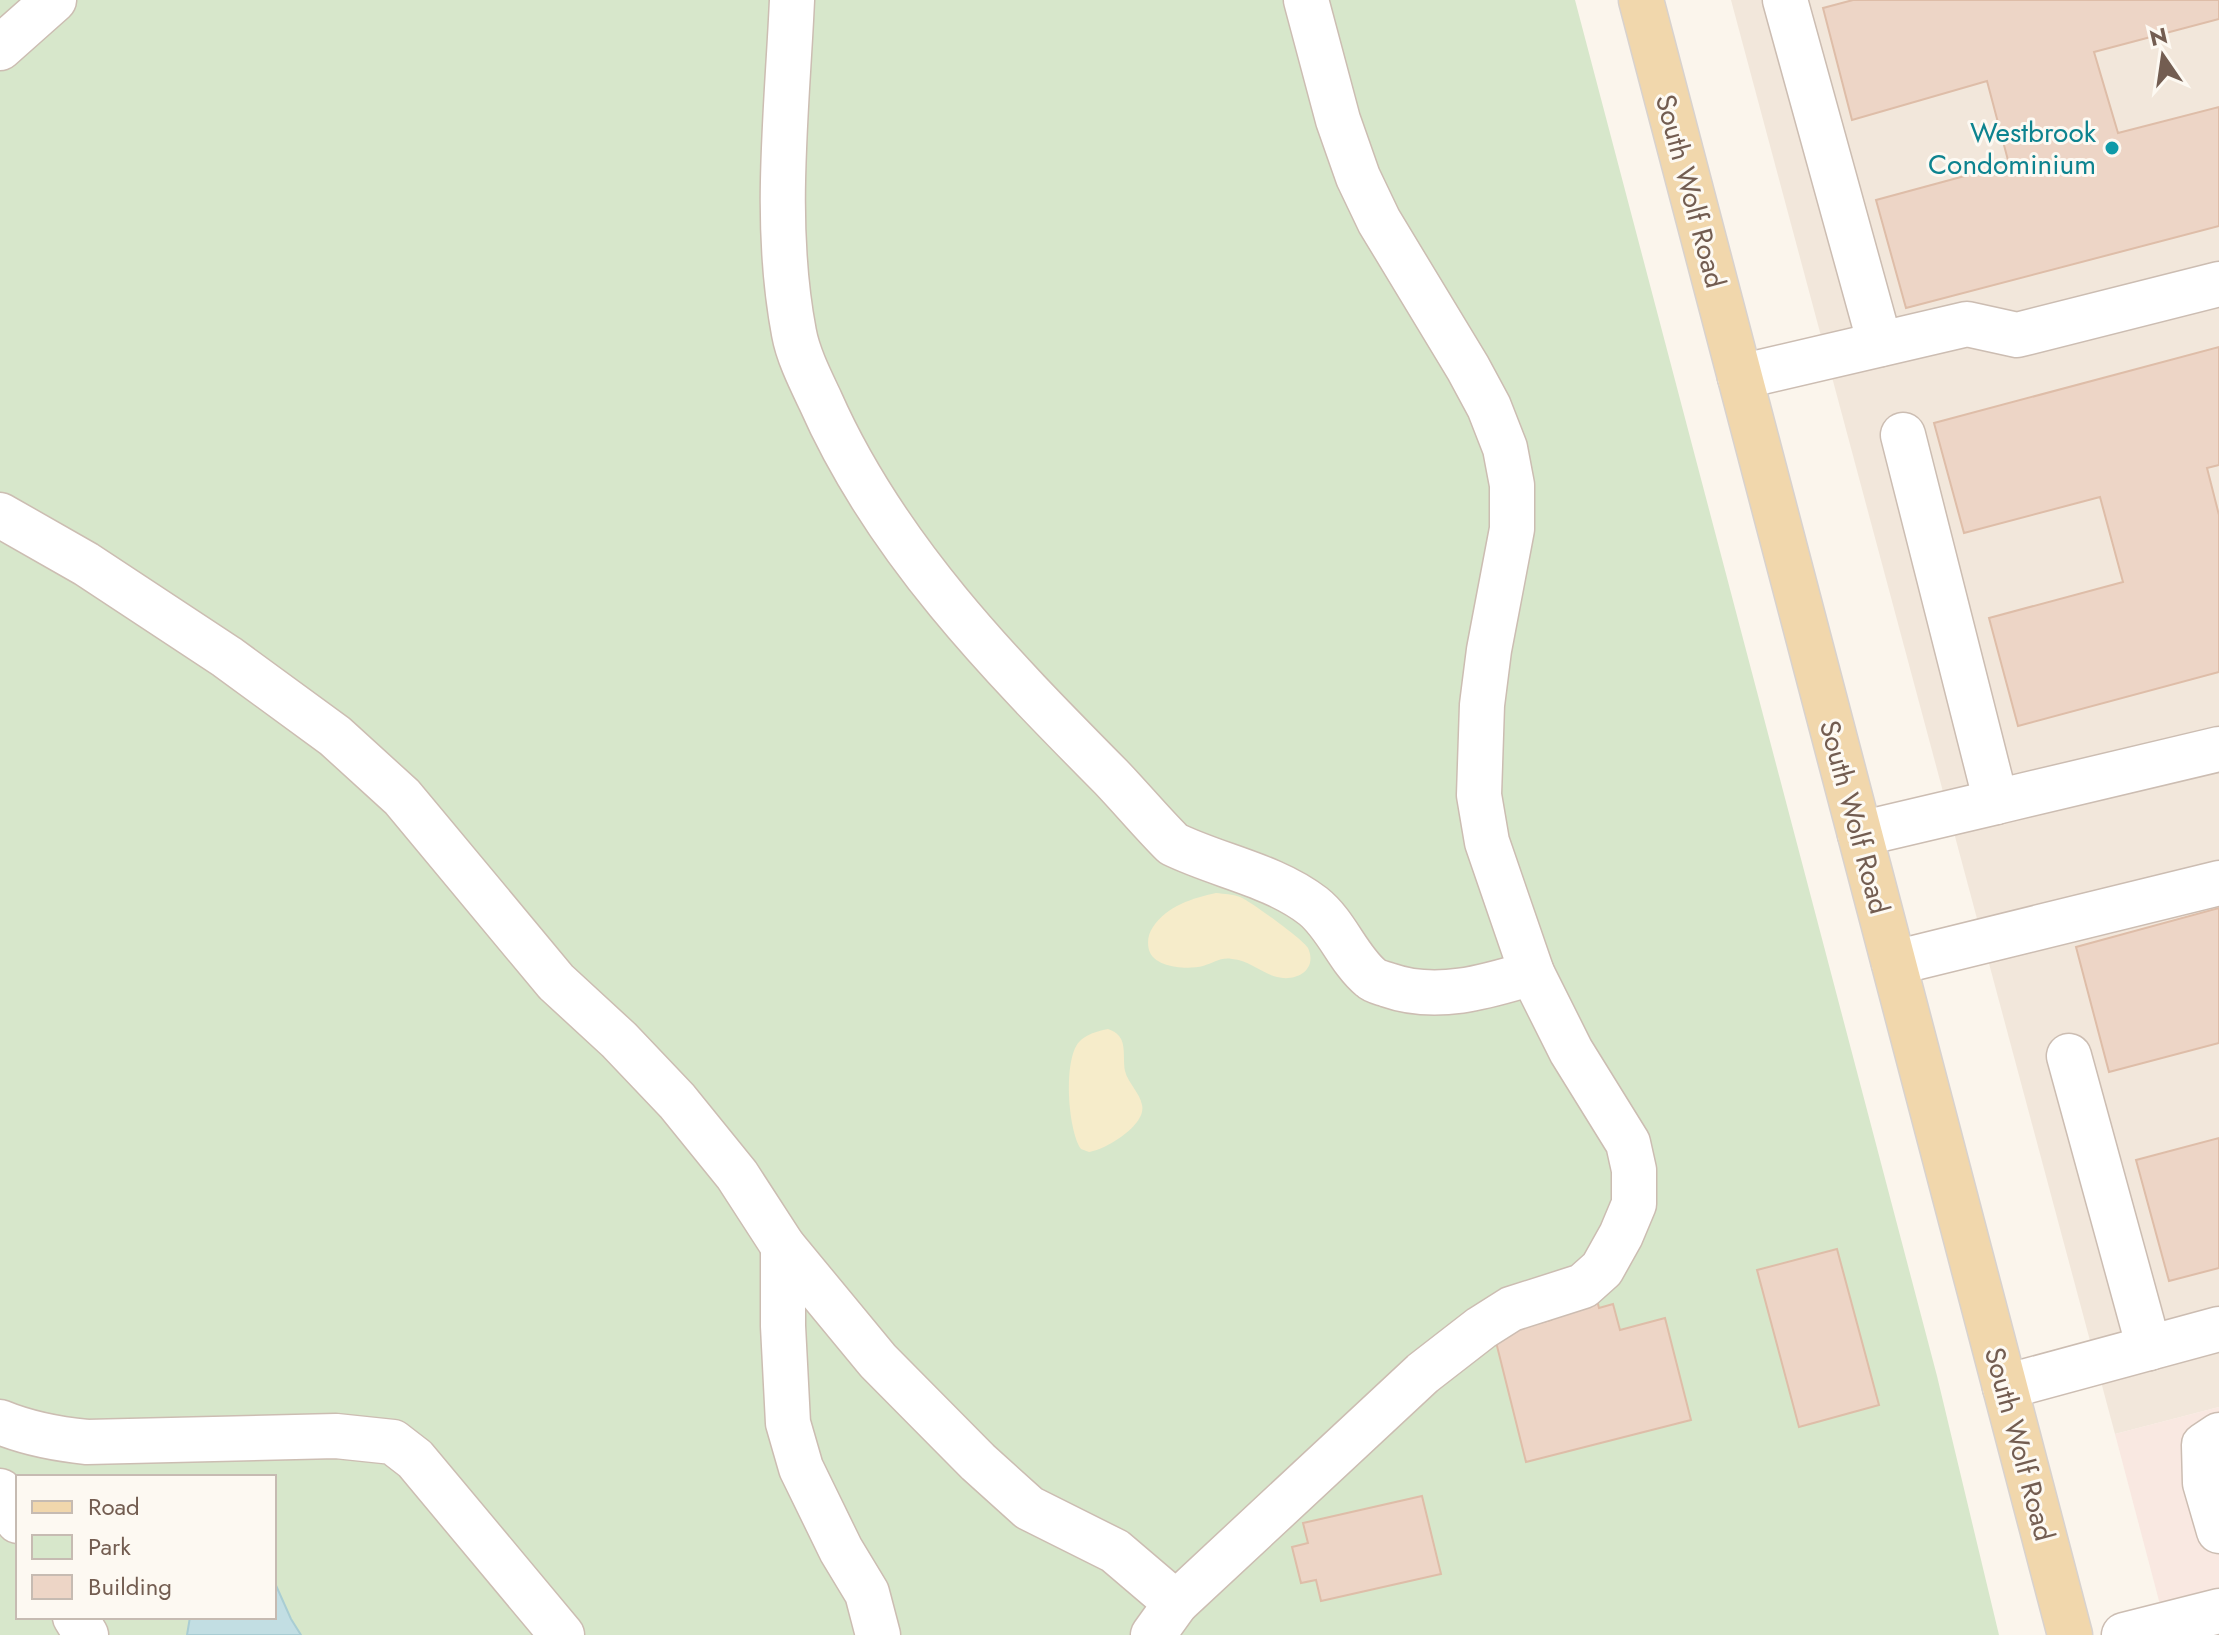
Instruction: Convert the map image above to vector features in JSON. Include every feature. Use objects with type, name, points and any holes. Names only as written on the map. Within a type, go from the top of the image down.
[{"type":"main road","name":"South Wolf Road","points":[[1641,0],[2070,1635]]},
{"type":"lane","points":[[0,48],[54,0]]},
{"type":"lane","points":[[792,0],[782,210],[786,279],[794,337],[841,449],[887,522],[932,584],[1040,705],[1173,844],[1291,891],[1316,908],[1372,979],[1406,992],[1441,993],[1487,987],[1532,973]]},
{"type":"lane","points":[[0,515],[86,564],[227,657],[335,736],[402,797],[556,982],[619,1040],[677,1101],[737,1175],[783,1246],[878,1361],[978,1462],[1029,1508],[1115,1551],[1164,1619],[1423,1373],[1511,1309],[1583,1286],[1602,1269],[1634,1204],[1634,1170],[1628,1143],[1571,1051],[1532,973],[1487,842],[1479,795],[1482,705],[1512,529],[1512,485],[1505,448],[1475,381],[1379,221],[1358,177],[1338,120],[1306,0]]},
{"type":"lane","points":[[1785,0],[1880,344]]},
{"type":"lane","points":[[1740,377],[1967,324],[2017,335],[2219,284]]},
{"type":"lane","points":[[1903,435],[1996,802]]},
{"type":"lane","points":[[1860,834],[2219,749]]},
{"type":"lane","points":[[1894,963],[2219,883]]},
{"type":"lane","points":[[2069,1056],[2149,1348]]},
{"type":"lane","points":[[783,1246],[788,1423],[801,1468],[841,1550],[867,1593],[878,1635]]},
{"type":"lane","points":[[2005,1387],[2219,1329]]},
{"type":"lane","points":[[0,1422],[54,1439],[87,1442],[336,1436],[393,1442],[415,1459],[562,1635]]},
{"type":"lane","points":[[2219,1435],[2204,1445],[2205,1483],[2219,1531]]},
{"type":"lane","points":[[0,1491],[16,1518]]},
{"type":"lane","points":[[2124,1635],[2219,1611]]},
{"type":"shaded area","points":[[1731,0],[2219,0],[2219,1407],[2115,1434]]},
{"type":"shaded area","points":[[2219,1407],[2219,1635],[2168,1635],[2115,1434]]},
{"type":"green space","points":[[0,0],[1575,0],[1937,1376],[1999,1635],[0,1635]]},
{"type":"sand","points":[[1216,893],[1246,900],[1297,937],[1308,948],[1308,968],[1298,976],[1284,978],[1238,960],[1224,959],[1189,968],[1157,961],[1149,950],[1148,938],[1159,920],[1181,904]]},
{"type":"sand","points":[[1108,1029],[1122,1041],[1125,1071],[1141,1101],[1142,1113],[1123,1135],[1105,1147],[1089,1152],[1081,1149],[1073,1127],[1069,1095],[1071,1064],[1074,1051],[1082,1039]]},
{"type":"water","points":[[276,1585],[301,1635],[187,1635],[190,1619],[276,1619]]},
{"type":"building","name":"Westbrook Condominium","points":[[1853,0],[2219,0],[2219,19],[2094,52],[2118,133],[2219,107],[2219,226],[1906,308],[1876,200],[2009,164],[1987,81],[1852,120],[1823,8]]},
{"type":"building","points":[[2219,347],[2219,465],[2207,468],[2219,515],[2219,672],[2018,726],[1989,618],[2123,582],[2100,497],[1964,533],[1934,423]]},
{"type":"building","points":[[2219,908],[2219,1043],[2109,1072],[2076,947]]},
{"type":"building","points":[[2219,1138],[2219,1268],[2169,1281],[2136,1160]]},
{"type":"building","points":[[1837,1249],[1879,1405],[1799,1427],[1757,1270]]},
{"type":"building","points":[[1596,1296],[1599,1308],[1613,1304],[1620,1330],[1665,1318],[1691,1420],[1526,1462],[1494,1334],[1551,1320],[1548,1308]]},
{"type":"building","points":[[1422,1496],[1441,1574],[1321,1601],[1316,1580],[1301,1583],[1292,1547],[1308,1543],[1303,1523]]},
{"type":"place","name":"Westbrook Condominium","points":[[2112,148]]}]
